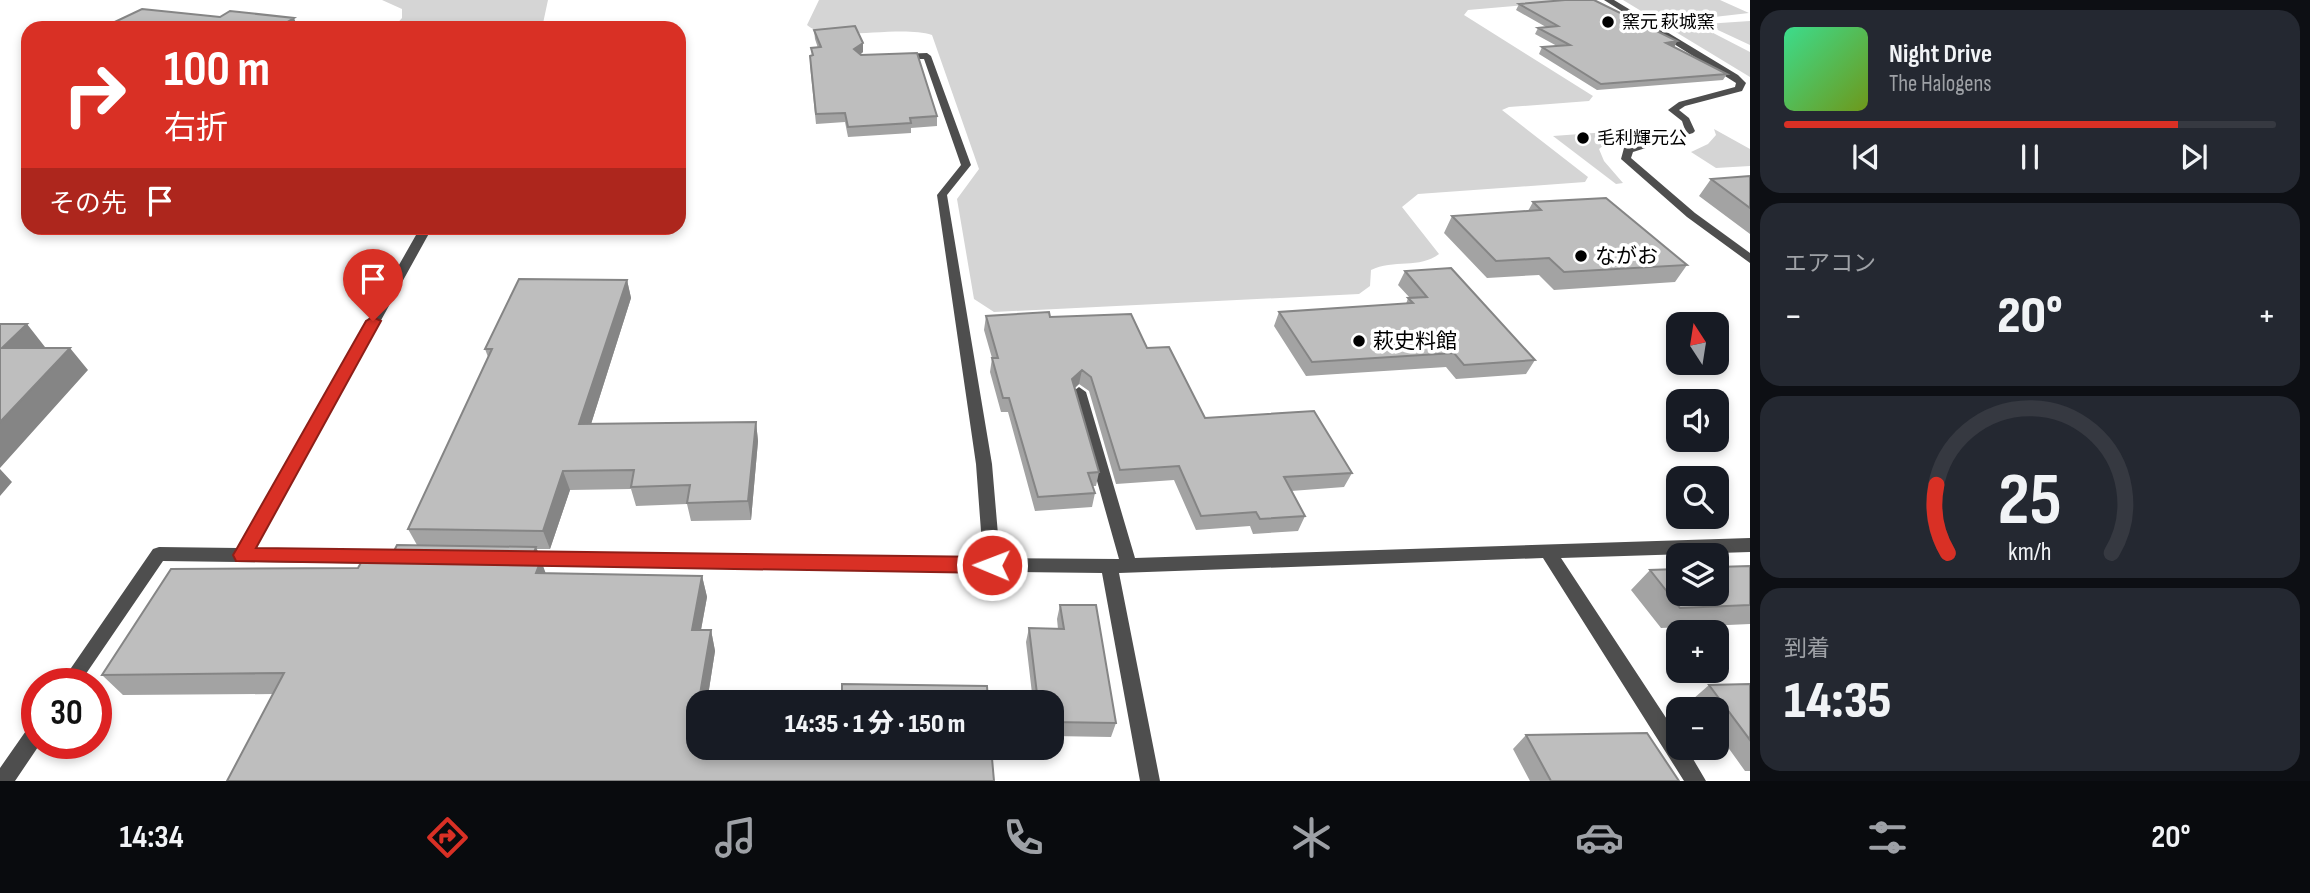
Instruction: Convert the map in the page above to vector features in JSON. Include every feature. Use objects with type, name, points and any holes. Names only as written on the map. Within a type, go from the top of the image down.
[{"type":"street","points":[[1608,0],[1735,76],[1741,83],[1739,89],[1682,104],[1673,110],[1686,120],[1690,131],[1628,150],[1626,159],[1691,215],[1750,260]]},
{"type":"street","points":[[888,57],[927,56],[966,165],[942,195],[984,464],[992,565]]},
{"type":"street","points":[[243,555],[422,235]]},
{"type":"street","points":[[1079,392],[1129,565]]},
{"type":"street","points":[[506,559],[1109,566],[1750,545]]},
{"type":"street","points":[[1548,552],[1696,781]]},
{"type":"street","points":[[80,668],[159,554],[423,558]]},
{"type":"street","points":[[1109,566],[1150,781]]},
{"type":"street","points":[[3,781],[21,755]]},
{"type":"shaded area","points":[[382,0],[548,0],[544,21],[399,21],[402,9]]},
{"type":"shaded area","points":[[819,0],[1584,0],[1468,10],[1464,15],[1593,96],[1589,101],[1509,107],[1502,110],[1588,177],[1585,182],[1418,194],[1402,207],[1439,254],[1432,259],[1415,263],[1388,265],[1371,270],[1370,286],[1359,294],[994,312],[974,299],[957,199],[979,169],[932,35],[901,31],[847,34],[817,30],[807,25]]},
{"type":"shaded area","points":[[1623,0],[1720,0],[1749,13],[1688,20],[1750,52],[1750,77]]},
{"type":"shaded area","points":[[1750,21],[1750,45],[1705,24]]},
{"type":"shaded area","points":[[1714,129],[1750,149],[1750,166],[1716,168],[1691,152],[1708,144],[1716,135]]},
{"type":"shaded area","points":[[1637,132],[1611,139],[1599,149],[1604,161],[1623,183],[1616,184],[1553,136]]},
{"type":"building","points":[[1594,0],[1677,41],[1666,43],[1727,74],[1601,84],[1542,47],[1570,45],[1538,28],[1558,26],[1519,4]]},
{"type":"building","points":[[142,9],[220,17],[230,11],[294,18],[289,21],[117,21]]},
{"type":"building","points":[[855,26],[863,43],[854,49],[861,55],[917,53],[937,116],[910,118],[911,123],[848,127],[845,113],[816,114],[810,56],[813,55],[811,48],[821,47],[814,30]]},
{"type":"building","points":[[1750,176],[1750,208],[1711,179]]},
{"type":"building","points":[[1606,198],[1687,265],[1564,272],[1549,258],[1496,261],[1452,216],[1541,210],[1533,202]]},
{"type":"building","points":[[1451,268],[1535,360],[1464,365],[1454,353],[1312,362],[1279,312],[1413,303],[1408,298],[1427,297],[1405,271]]},
{"type":"building","points":[[519,279],[627,280],[579,424],[756,422],[748,501],[687,503],[690,485],[631,487],[634,470],[563,471],[543,531],[408,529],[492,349],[485,349]]},
{"type":"building","points":[[1049,312],[1050,317],[1131,314],[1147,348],[1169,347],[1205,418],[1314,411],[1352,473],[1284,477],[1305,516],[1260,519],[1256,512],[1201,516],[1179,466],[1120,470],[1091,377],[1082,370],[1072,379],[1099,472],[1088,473],[1095,493],[1038,497],[1009,398],[1003,398],[992,358],[998,358],[986,316]]},
{"type":"building","points":[[0,324],[27,324],[2,348],[70,348],[0,422]]},
{"type":"building","points":[[397,545],[536,547],[531,560],[541,560],[536,573],[702,576],[692,630],[711,630],[701,690],[686,690],[686,760],[992,760],[994,781],[227,781],[284,673],[112,675],[112,668],[107,668],[171,569],[358,568],[363,559],[390,559]]},
{"type":"building","points":[[1750,566],[1750,605],[1729,606],[1729,567]]},
{"type":"building","points":[[1666,569],[1666,590],[1650,570]]},
{"type":"building","points":[[1060,605],[1096,605],[1116,723],[1064,722],[1064,690],[1037,690],[1029,628],[1064,629]]},
{"type":"building","points":[[1678,606],[1727,606],[1680,608]]},
{"type":"building","points":[[842,684],[987,686],[987,690],[842,690]]},
{"type":"building","points":[[1750,684],[1750,740],[1729,712],[1729,697],[1718,697],[1709,685]]},
{"type":"building","points":[[1647,733],[1679,781],[1551,781],[1526,735]]},
{"type":"place","name":"窯元 萩城窯","points":[[1608,22]]},
{"type":"place","name":"毛利輝元公","points":[[1583,138]]},
{"type":"place","name":"ながお","points":[[1581,256]]},
{"type":"place","name":"萩史料館","points":[[1359,341]]},
{"type":"route","points":[[373,321],[243,555],[992,565]]}]
